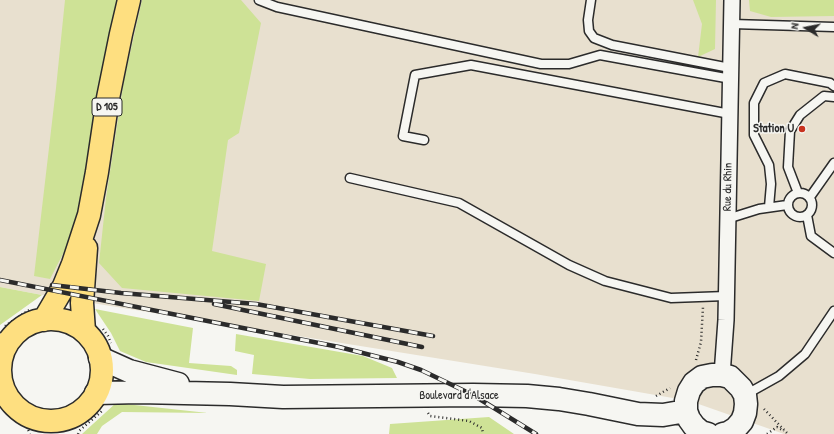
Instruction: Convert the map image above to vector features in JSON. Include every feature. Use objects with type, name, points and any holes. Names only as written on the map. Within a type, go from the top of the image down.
[{"type":"main road","name":"D 105","points":[[91,328],[82,303],[89,215],[108,98],[129,0]]},
{"type":"main road","name":"D 105","points":[[44,320],[64,286],[89,215]]},
{"type":"main road","points":[[54,319],[91,328],[94,343],[107,352],[99,402],[85,408],[72,428],[52,421],[35,429],[23,412],[13,404],[0,385],[1,361],[4,343],[29,324],[44,320],[54,319]]},
{"type":"main road","name":"Boulevard d'Alsace","points":[[107,352],[129,371],[170,382],[230,394]]},
{"type":"main road","points":[[708,434],[701,432],[689,419],[686,411],[686,401],[688,392],[694,383],[702,377],[712,374],[730,377],[741,388],[745,395],[745,413],[742,421],[733,432]]},
{"type":"main road","name":"Boulevard d'Alsace","points":[[99,402],[140,392],[282,397],[473,395],[551,398],[638,414],[663,415],[686,411]]},
{"type":"street","name":"Rue du Rhin","points":[[722,375],[726,296],[732,0]]},
{"type":"lane","points":[[259,0],[277,7],[541,64],[569,64],[600,55],[730,74]]},
{"type":"lane","points":[[591,0],[588,20],[589,31],[594,38],[618,46],[730,74]]},
{"type":"lane","points":[[732,24],[834,27]]},
{"type":"lane","points":[[424,140],[403,136],[415,75],[471,66],[730,114]]},
{"type":"lane","points":[[769,207],[771,184],[769,165],[754,135],[754,103],[764,82],[785,74],[830,83],[834,86]]},
{"type":"lane","points":[[798,193],[788,167],[790,131],[800,115],[824,96],[834,97]]},
{"type":"lane","points":[[810,197],[834,163]]},
{"type":"lane","points":[[350,178],[459,203],[569,265],[605,281],[671,298],[726,296]]},
{"type":"lane","points":[[798,193],[802,193],[810,197],[812,201],[812,209],[807,215],[800,218],[789,212],[787,205],[790,197],[798,193]]},
{"type":"lane","points":[[727,219],[758,209],[787,205]]},
{"type":"lane","points":[[807,215],[810,236],[834,253]]},
{"type":"lane","points":[[745,395],[779,376],[805,354],[834,311]]},
{"type":"path","points":[[693,365],[697,359],[701,342],[702,309],[709,296]]},
{"type":"path","points":[[91,328],[108,336],[107,352]]},
{"type":"path","points":[[0,385],[13,414],[26,425],[35,429]]},
{"type":"path","points":[[653,398],[674,385]]},
{"type":"path","points":[[421,396],[430,416],[469,421],[482,428],[483,434]]},
{"type":"path","points":[[72,428],[79,430],[99,402]]},
{"type":"path","points":[[767,434],[777,427],[787,433]]},
{"type":"shaded area","points":[[0,0],[834,0],[834,434],[784,434],[690,401],[535,374],[0,287]]},
{"type":"green space","points":[[65,0],[120,0],[77,213],[67,246],[50,279],[34,276]]},
{"type":"green space","points":[[142,0],[241,0],[261,23],[239,133],[228,140],[212,251],[266,264],[259,301],[122,288],[99,263],[106,198],[124,80]]},
{"type":"green space","points":[[693,0],[716,0],[715,49],[698,57],[702,24]]},
{"type":"green space","points":[[749,0],[834,0],[834,16],[771,17],[750,11]]},
{"type":"green space","points":[[0,287],[42,295],[0,325]]},
{"type":"green space","points":[[95,309],[193,328],[189,363],[231,366],[237,370],[237,375],[146,362],[120,351],[111,333]]},
{"type":"green space","points":[[236,334],[363,356],[392,368],[397,378],[310,379],[252,374],[254,355],[235,351]]},
{"type":"green space","points":[[116,403],[208,413],[122,412],[102,426],[97,434],[82,434]]},
{"type":"green space","points":[[489,417],[514,434],[389,434],[390,424]]},
{"type":"railway","points":[[0,280],[339,347],[398,362],[421,370],[473,395],[536,434]]},
{"type":"railway","points":[[52,285],[121,293],[256,304],[433,336]]},
{"type":"railway","points":[[214,304],[422,347]]},
{"type":"place","name":"Station U","points":[[802,129]]}]
